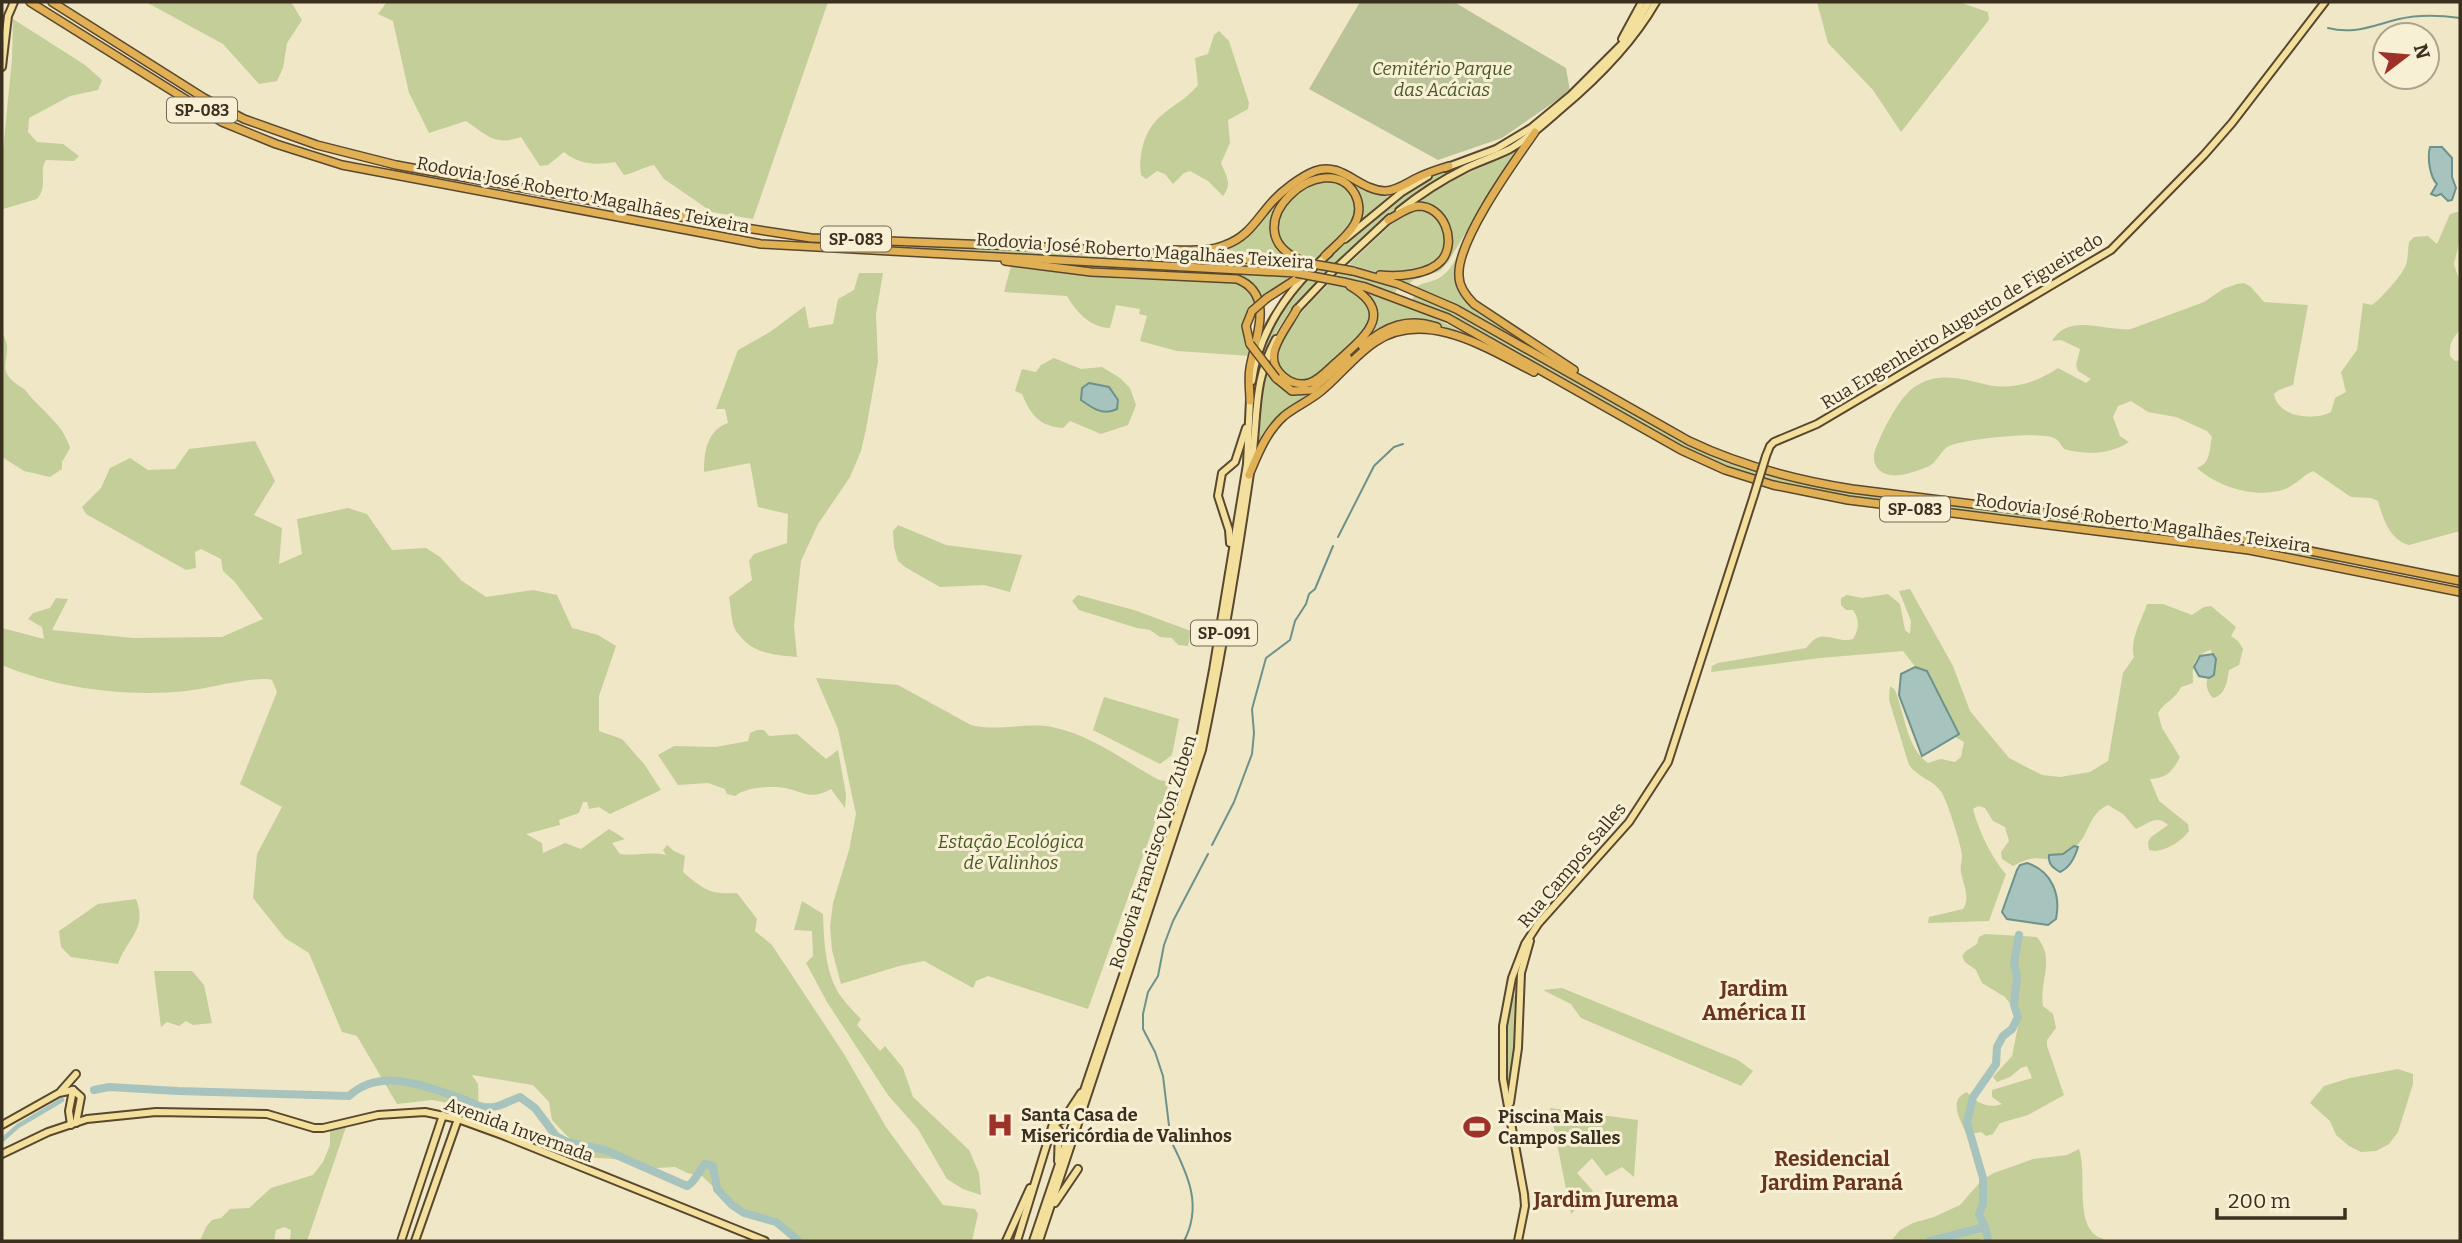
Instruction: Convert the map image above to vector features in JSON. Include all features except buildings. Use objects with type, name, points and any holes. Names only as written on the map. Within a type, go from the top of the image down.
[{"type":"highway","name":"Rodovia José Roberto Magalhães Teixeira","points":[[30,2],[201,110],[233,127],[276,145],[342,165],[761,244],[1296,273],[1343,282],[1385,294],[1457,323],[1681,450],[1725,470],[1773,485],[1817,495],[2249,550],[2460,592]]},
{"type":"highway","name":"Rodovia José Roberto Magalhães Teixeira","points":[[52,2],[204,98],[244,120],[305,142],[396,165],[811,238],[1261,258],[1356,272],[1422,293],[1478,321],[1617,401],[1719,455],[1801,479],[1852,489],[2245,538],[2460,582]]},
{"type":"highway","points":[[1535,132],[1476,224],[1460,259],[1459,280],[1474,304],[1617,401]]},
{"type":"highway","points":[[1110,251],[1202,250],[1225,245],[1250,230],[1278,196],[1308,174],[1322,169],[1339,171],[1367,187],[1382,191],[1396,189],[1430,172],[1450,166]]},
{"type":"highway","points":[[1325,256],[1354,228],[1359,212],[1358,200],[1349,186],[1339,179],[1326,176],[1314,180],[1288,197],[1279,207],[1275,218],[1275,234],[1280,246],[1309,266],[1252,311],[1246,326],[1250,344],[1276,378],[1292,391],[1318,387],[1379,332],[1402,323],[1427,324],[1473,342],[1613,412]]},
{"type":"highway","points":[[1356,272],[1402,275],[1430,269],[1444,258],[1449,245],[1448,233],[1444,222],[1436,213],[1418,206],[1388,220]]},
{"type":"highway","points":[[952,255],[1091,272],[1237,279],[1255,295],[1261,311],[1261,324],[1250,368],[1250,401]]},
{"type":"highway","points":[[1297,309],[1275,348],[1274,359],[1277,369],[1286,379],[1295,383],[1306,383],[1323,374],[1363,340],[1371,329],[1373,317],[1368,300],[1361,292],[1343,282]]},
{"type":"highway","points":[[1250,475],[1262,446],[1284,416],[1320,392],[1349,363],[1379,340],[1402,330],[1424,328],[1473,342]]},
{"type":"main road","points":[[1616,50],[1642,2]]},
{"type":"main road","name":"Rua Engenheiro Augusto de Figueiredo","points":[[1766,456],[1774,442],[1816,424],[2110,250],[2232,123],[2325,2]]},
{"type":"main road","points":[[2,67],[8,16],[14,3]]},
{"type":"main road","points":[[1616,50],[1654,4]]},
{"type":"main road","name":"Rodovia Francisco Von Zuben","points":[[1040,1241],[1202,750],[1218,672],[1250,475],[1260,379],[1273,344],[1297,309],[1388,220],[1431,187],[1469,166],[1508,150],[1535,132],[1590,84],[1619,54],[1654,4]]},
{"type":"main road","name":"Rodovia Francisco Von Zuben","points":[[1033,1241],[1198,749],[1247,464],[1250,401],[1256,360],[1265,333],[1309,266],[1325,256],[1402,192],[1427,176],[1496,149],[1522,134],[1571,95],[1616,50]]},
{"type":"main road","points":[[1228,575],[1229,530],[1218,496],[1222,473],[1235,462],[1250,416]]},
{"type":"main road","name":"Rua Campos Salles","points":[[1509,1108],[1503,1079],[1502,1041],[1505,1008],[1523,948],[1533,932],[1629,822],[1668,762],[1766,456]]},
{"type":"main road","points":[[1518,1241],[1524,1194],[1509,1108],[1518,1048],[1521,988],[1519,966]]},
{"type":"main road","points":[[1512,978],[1514,986],[1521,988]]},
{"type":"main road","points":[[1505,1008],[1513,995],[1520,997]]},
{"type":"main road","name":"Rua Campos Salles","points":[[1503,1062],[1510,1096]]},
{"type":"main road","points":[[59,1093],[76,1074]]},
{"type":"main road","points":[[1017,1241],[1053,1124],[1064,1119],[1085,1087]]},
{"type":"main road","points":[[2,1125],[59,1093],[73,1090]]},
{"type":"main road","points":[[73,1090],[81,1097],[77,1126]]},
{"type":"main road","points":[[73,1090],[69,1111],[77,1126]]},
{"type":"main road","name":"Avenida Invernada","points":[[2,1154],[40,1135],[62,1127],[77,1126],[100,1116],[156,1112],[267,1114],[314,1128],[323,1128],[403,1112],[443,1115],[546,1152],[765,1241]]},
{"type":"main road","points":[[401,1241],[443,1115]]},
{"type":"main road","points":[[415,1241],[458,1119]]},
{"type":"main road","points":[[1053,1124],[1059,1128],[1060,1133],[1057,1172]]},
{"type":"main road","points":[[1048,1213],[1078,1169]]},
{"type":"main road","points":[[1006,1241],[1036,1177]]},
{"type":"main road","points":[[1024,1203],[1026,1211]]},
{"type":"main road","points":[[1014,1224],[1020,1220],[1024,1221]]},
{"type":"green space","points":[[146,2],[291,2],[302,20],[287,43],[283,68],[277,81],[259,84],[223,44]]},
{"type":"green space","points":[[387,2],[828,2],[753,219],[712,212],[664,179],[654,165],[624,175],[615,162],[588,163],[564,152],[548,165],[540,166],[521,137],[498,140],[466,121],[429,133],[409,93],[393,21],[378,14]]},
{"type":"green space","name":"Cemitério Parque das Acácias","points":[[1360,2],[1454,2],[1566,68],[1570,91],[1502,138],[1438,160],[1309,89]]},
{"type":"green space","points":[[1817,2],[1959,2],[1988,12],[1989,20],[1901,132],[1873,90],[1828,43]]},
{"type":"green space","points":[[13,19],[85,65],[102,80],[98,90],[70,96],[29,118],[28,132],[37,142],[63,144],[79,156],[74,161],[46,160],[41,194],[37,199],[3,209],[2,161]]},
{"type":"green space","points":[[1219,31],[1229,41],[1249,103],[1248,109],[1228,120],[1230,143],[1221,163],[1228,188],[1223,196],[1208,181],[1190,171],[1173,184],[1165,174],[1157,171],[1146,179],[1141,175],[1140,167],[1147,134],[1163,114],[1198,85],[1195,58],[1208,54],[1214,35]]},
{"type":"green space","points":[[1515,151],[1440,271],[1413,280],[1409,284],[1395,279],[1435,269],[1451,238],[1430,206],[1422,202],[1423,198]]},
{"type":"green space","points":[[1487,156],[1415,194],[1321,278],[1278,329],[1254,388],[1259,362],[1279,316],[1328,259],[1394,202],[1422,182]]},
{"type":"green space","points":[[1328,170],[1392,193],[1361,221],[1356,196],[1344,180],[1335,176],[1313,179],[1286,196],[1276,209],[1279,248],[1284,255],[1231,252],[1227,247],[1254,228],[1296,185],[1310,176]]},
{"type":"green space","points":[[1332,179],[1347,189],[1355,200],[1357,210],[1354,220],[1317,258],[1300,256],[1285,247],[1281,240],[1279,225],[1283,209],[1292,197],[1303,190]]},
{"type":"green space","points":[[1416,210],[1433,214],[1445,227],[1445,249],[1436,263],[1418,270],[1389,273],[1349,264],[1396,220]]},
{"type":"green space","points":[[2460,211],[2460,239],[2454,264],[2460,283],[2460,330],[2452,342],[2450,356],[2455,361],[2460,360],[2460,531],[2409,545],[2392,534],[2378,501],[2351,497],[2313,471],[2289,487],[2274,492],[2251,492],[2227,486],[2197,468],[2205,463],[2209,456],[2212,437],[2207,431],[2176,417],[2148,412],[2131,401],[2118,406],[2113,417],[2120,436],[2129,442],[2105,452],[2072,451],[2064,449],[2054,438],[2034,435],[1957,443],[1944,450],[1931,465],[1906,474],[1883,473],[1875,464],[1875,451],[1894,412],[1904,397],[1924,381],[1951,378],[1988,385],[2015,386],[2033,381],[2058,368],[2086,383],[2091,379],[2078,371],[2076,365],[2080,349],[2061,340],[2052,341],[2059,332],[2078,325],[2131,329],[2204,302],[2223,289],[2244,283],[2264,302],[2308,305],[2293,385],[2274,394],[2282,408],[2290,413],[2307,417],[2331,412],[2335,398],[2346,392],[2341,372],[2357,350],[2363,303],[2372,305],[2396,280],[2406,265],[2409,242],[2414,237],[2428,236],[2437,244],[2450,214]]},
{"type":"green space","points":[[915,243],[1309,265],[1308,270],[915,250]]},
{"type":"green space","points":[[1460,252],[1455,273],[1458,287],[1517,335],[1517,338],[1441,297],[1416,287],[1442,276]]},
{"type":"green space","points":[[1073,265],[1287,277],[1288,281],[1260,299],[1247,282],[1091,270]]},
{"type":"green space","points":[[1011,266],[1123,279],[1235,281],[1248,290],[1256,303],[1248,312],[1251,356],[1177,351],[1140,341],[1147,316],[1139,314],[1140,309],[1116,305],[1110,328],[1096,325],[1085,318],[1067,296],[1004,292]]},
{"type":"green space","points":[[1341,272],[1356,274],[1397,289],[1395,294],[1389,293],[1337,276]]},
{"type":"green space","points":[[859,273],[883,273],[876,314],[878,362],[861,451],[850,477],[818,524],[801,561],[794,626],[797,657],[771,654],[756,649],[736,631],[729,597],[752,580],[749,561],[754,554],[787,543],[788,514],[758,507],[750,463],[704,472],[706,450],[715,431],[728,423],[725,409],[716,409],[738,350],[770,332],[805,306],[809,328],[833,324],[838,299],[854,290]]},
{"type":"green space","points":[[1329,284],[1349,288],[1361,296],[1368,306],[1368,325],[1358,340],[1315,377],[1306,380],[1292,379],[1278,366],[1277,354],[1282,341],[1300,315]]},
{"type":"green space","points":[[1362,291],[1425,313],[1487,345],[1428,322],[1399,322],[1370,336],[1374,319]]},
{"type":"green space","points":[[1414,296],[1446,307],[1688,443],[1803,482],[2236,539],[2337,558],[2337,564],[2285,554],[1858,499],[1765,479],[1732,469],[1684,448],[1442,313],[1412,300]]},
{"type":"green space","points":[[3,334],[7,346],[7,374],[57,424],[70,448],[62,462],[62,469],[50,477],[24,471],[2,457]]},
{"type":"green space","points":[[1054,358],[1081,369],[1102,367],[1120,378],[1130,388],[1136,405],[1128,425],[1101,434],[1070,421],[1063,428],[1048,425],[1037,418],[1022,394],[1015,391],[1022,369],[1036,372],[1041,365]]},
{"type":"green space","points":[[1266,372],[1288,391],[1300,394],[1315,392],[1290,408],[1258,444],[1261,393]]},
{"type":"green space","points":[[255,441],[275,481],[254,515],[282,528],[279,564],[302,554],[297,519],[348,508],[367,514],[392,550],[426,548],[440,557],[462,581],[486,597],[533,590],[557,595],[572,628],[598,635],[616,646],[599,696],[599,731],[622,739],[644,764],[661,790],[610,814],[599,807],[589,809],[587,802],[583,802],[579,813],[559,820],[560,825],[526,834],[542,843],[543,853],[565,843],[581,849],[609,829],[625,839],[612,843],[620,854],[666,855],[663,850],[667,845],[685,856],[683,872],[702,887],[713,892],[737,893],[757,919],[755,931],[772,945],[844,1054],[886,1127],[943,1205],[975,1209],[978,1214],[972,1241],[800,1241],[774,1217],[741,1213],[702,1176],[675,1167],[656,1168],[638,1161],[587,1157],[552,1120],[549,1102],[533,1085],[472,1075],[478,1084],[479,1116],[448,1103],[432,1100],[397,1104],[357,1036],[342,1032],[309,953],[285,938],[253,898],[257,854],[282,807],[240,784],[277,692],[272,680],[244,681],[164,693],[117,692],[46,680],[2,665],[2,628],[44,639],[42,627],[28,619],[33,613],[50,608],[56,598],[68,599],[52,630],[133,638],[222,637],[263,619],[223,571],[221,559],[201,549],[195,552],[196,568],[186,570],[86,514],[82,507],[101,488],[110,468],[130,458],[148,470],[175,469],[189,449]]},
{"type":"green space","points":[[898,525],[946,545],[1022,555],[1010,592],[984,585],[940,587],[905,567],[898,561],[894,547],[893,531]]},
{"type":"green space","points":[[1910,589],[1953,666],[1970,711],[2009,758],[2042,775],[2060,777],[2090,772],[2108,761],[2123,673],[2134,657],[2133,644],[2147,604],[2163,604],[2192,615],[2211,606],[2236,627],[2231,636],[2243,649],[2239,665],[2229,670],[2221,694],[2213,698],[2207,686],[2212,663],[2211,650],[2197,658],[2193,683],[2181,687],[2158,713],[2162,728],[2180,757],[2168,773],[2150,779],[2159,801],[2188,824],[2189,831],[2186,835],[2165,849],[2149,850],[2148,842],[2151,837],[2168,825],[2156,820],[2136,829],[2123,814],[2108,805],[2096,814],[2081,840],[2066,854],[2053,861],[2032,859],[2013,866],[2002,859],[2001,852],[2009,841],[2005,827],[1993,821],[1985,808],[1978,806],[1973,809],[1982,834],[2006,874],[1989,921],[1928,923],[1929,917],[1963,909],[1966,895],[1961,870],[1962,856],[1951,814],[1942,793],[1909,765],[1889,700],[1890,686],[1895,690],[1915,749],[1928,763],[1941,759],[1955,762],[1961,757],[1964,742],[1943,730],[1921,674],[1903,651],[1711,672],[1712,666],[1718,663],[1806,648],[1819,637],[1853,639],[1858,621],[1853,610],[1846,610],[1841,605],[1841,598],[1847,595],[1862,598],[1888,594],[1900,604],[1905,630],[1910,634],[1911,621],[1899,591]]},
{"type":"green space","points":[[1078,595],[1134,610],[1191,631],[1188,646],[1178,645],[1172,638],[1160,637],[1150,630],[1079,610],[1072,601]]},
{"type":"green space","name":"Estação Ecológica de Valinhos","points":[[816,678],[898,685],[971,725],[991,728],[1042,726],[1067,731],[1094,742],[1159,780],[1166,781],[1171,778],[1088,1009],[988,976],[976,981],[973,988],[924,961],[841,984],[832,950],[830,927],[833,903],[849,850],[856,814],[838,729]]},
{"type":"green space","points":[[1104,697],[1179,719],[1172,755],[1160,764],[1093,730]]},
{"type":"green space","points":[[764,730],[769,736],[797,734],[826,759],[838,750],[846,794],[845,808],[831,789],[810,795],[769,787],[735,796],[708,783],[678,785],[658,755],[674,746],[716,747],[748,741],[750,733]]},
{"type":"green space","points":[[136,899],[140,918],[138,926],[118,964],[71,957],[61,947],[59,931],[98,904]]},
{"type":"green space","points":[[802,901],[823,914],[825,947],[832,980],[847,1004],[861,1019],[857,1025],[880,1051],[885,1046],[903,1068],[913,1097],[969,1150],[979,1173],[981,1195],[963,1189],[947,1179],[918,1129],[888,1095],[827,1002],[806,963],[813,956],[812,931],[794,930]]},
{"type":"green space","points":[[1985,934],[2037,937],[2043,946],[2046,962],[2043,1006],[2053,1014],[2056,1028],[2047,1040],[2047,1046],[2064,1095],[2028,1115],[2000,1123],[1993,1134],[1986,1136],[1981,1132],[1967,1135],[1957,1111],[1961,1096],[1967,1092],[1983,1104],[2002,1104],[1992,1097],[1992,1090],[2032,1078],[2027,1066],[1997,1082],[1993,1077],[2012,1056],[2019,1021],[2017,1013],[2005,997],[1982,983],[1976,970],[1965,962],[1962,956]]},
{"type":"green space","points":[[154,971],[192,971],[204,985],[212,1023],[193,1025],[186,1021],[179,1026],[167,1022],[161,1027]]},
{"type":"green space","points":[[1562,988],[1738,1060],[1753,1071],[1741,1086],[1581,1018],[1571,1004],[1543,990]]},
{"type":"green space","points":[[1513,995],[1517,996],[1514,1061],[1509,1082],[1505,1038],[1507,1014]]},
{"type":"green space","points":[[2398,1069],[2413,1074],[2413,1084],[2398,1132],[2389,1144],[2376,1151],[2361,1152],[2349,1146],[2336,1135],[2330,1121],[2310,1103],[2324,1086]]},
{"type":"green space","points":[[1550,1108],[1638,1120],[1634,1177],[1622,1167],[1606,1176],[1592,1158],[1577,1173],[1593,1191],[1571,1214]]},
{"type":"green space","points":[[346,1127],[307,1241],[290,1241],[291,1230],[284,1227],[276,1230],[274,1241],[200,1241],[212,1220],[221,1218],[230,1209],[249,1208],[271,1188],[313,1175],[323,1162],[330,1145],[330,1130]]},
{"type":"green space","points":[[2079,1149],[2085,1216],[2093,1233],[2106,1241],[1994,1241],[1988,1238],[1973,1241],[1891,1241],[1900,1230],[1913,1223],[1960,1205],[1982,1180],[1994,1173],[2033,1159],[2067,1155]]},
{"type":"water","points":[[2430,147],[2442,147],[2452,158],[2452,177],[2456,188],[2452,200],[2448,201],[2441,194],[2431,194],[2437,184],[2430,167]]},
{"type":"water","points":[[1089,383],[1109,387],[1118,400],[1117,409],[1102,411],[1081,400],[1082,388]]},
{"type":"water","points":[[2213,654],[2216,659],[2214,675],[2209,678],[2199,676],[2194,667],[2200,656]]},
{"type":"water","points":[[1915,667],[1927,671],[1959,734],[1922,756],[1899,695],[1901,674]]},
{"type":"water","points":[[2074,846],[2078,847],[2077,851],[2066,868],[2060,872],[2053,867],[2049,855],[2063,854]]},
{"type":"water","points":[[2027,863],[2043,872],[2056,893],[2056,919],[2048,925],[2007,919],[2002,912],[2017,870],[2020,865]]},
{"type":"waterway","points":[[2328,28],[2355,30],[2422,16],[2460,18]]},
{"type":"waterway","points":[[1338,537],[1374,466],[1394,447],[1403,444]]},
{"type":"waterway","points":[[1212,845],[1234,802],[1252,754],[1252,709],[1266,658],[1290,640],[1295,621],[1309,594],[1315,589],[1333,546]]},
{"type":"waterway","points":[[1170,1134],[1163,1076],[1143,1029],[1143,1014],[1148,992],[1158,976],[1164,945],[1173,921],[1208,854]]},
{"type":"waterway","points":[[1930,1241],[1985,1227],[1979,1215],[1983,1204],[1983,1178],[1967,1123],[1973,1097],[1996,1064],[1997,1047],[2018,1017],[2014,1005],[2017,976],[2014,963],[2019,935]]},
{"type":"waterway","points":[[94,1090],[109,1087],[349,1096],[362,1087],[390,1081],[420,1085],[484,1107],[498,1106],[520,1097],[535,1108],[556,1136],[567,1142],[605,1150],[687,1186],[693,1182],[705,1164],[713,1166],[717,1189],[732,1205],[744,1213],[776,1222],[799,1241]]},
{"type":"waterway","points":[[2,1140],[18,1126],[62,1100]]},
{"type":"waterway","points":[[1173,1145],[1188,1180],[1193,1204],[1184,1241]]},
{"type":"waterway","points":[[1985,1227],[1988,1239]]},
{"type":"place","name":"Santa Casa de Misericórdia de Valinhos","points":[[1000,1125]]},
{"type":"place","name":"Piscina Mais Campos Salles","points":[[1477,1127]]},
{"type":"district","name":"Jardim América II","points":[[1754,1001]]},
{"type":"district","name":"Residencial Jardim Paraná","points":[[1832,1171]]},
{"type":"district","name":"Jardim Jurema","points":[[1606,1200]]}]
